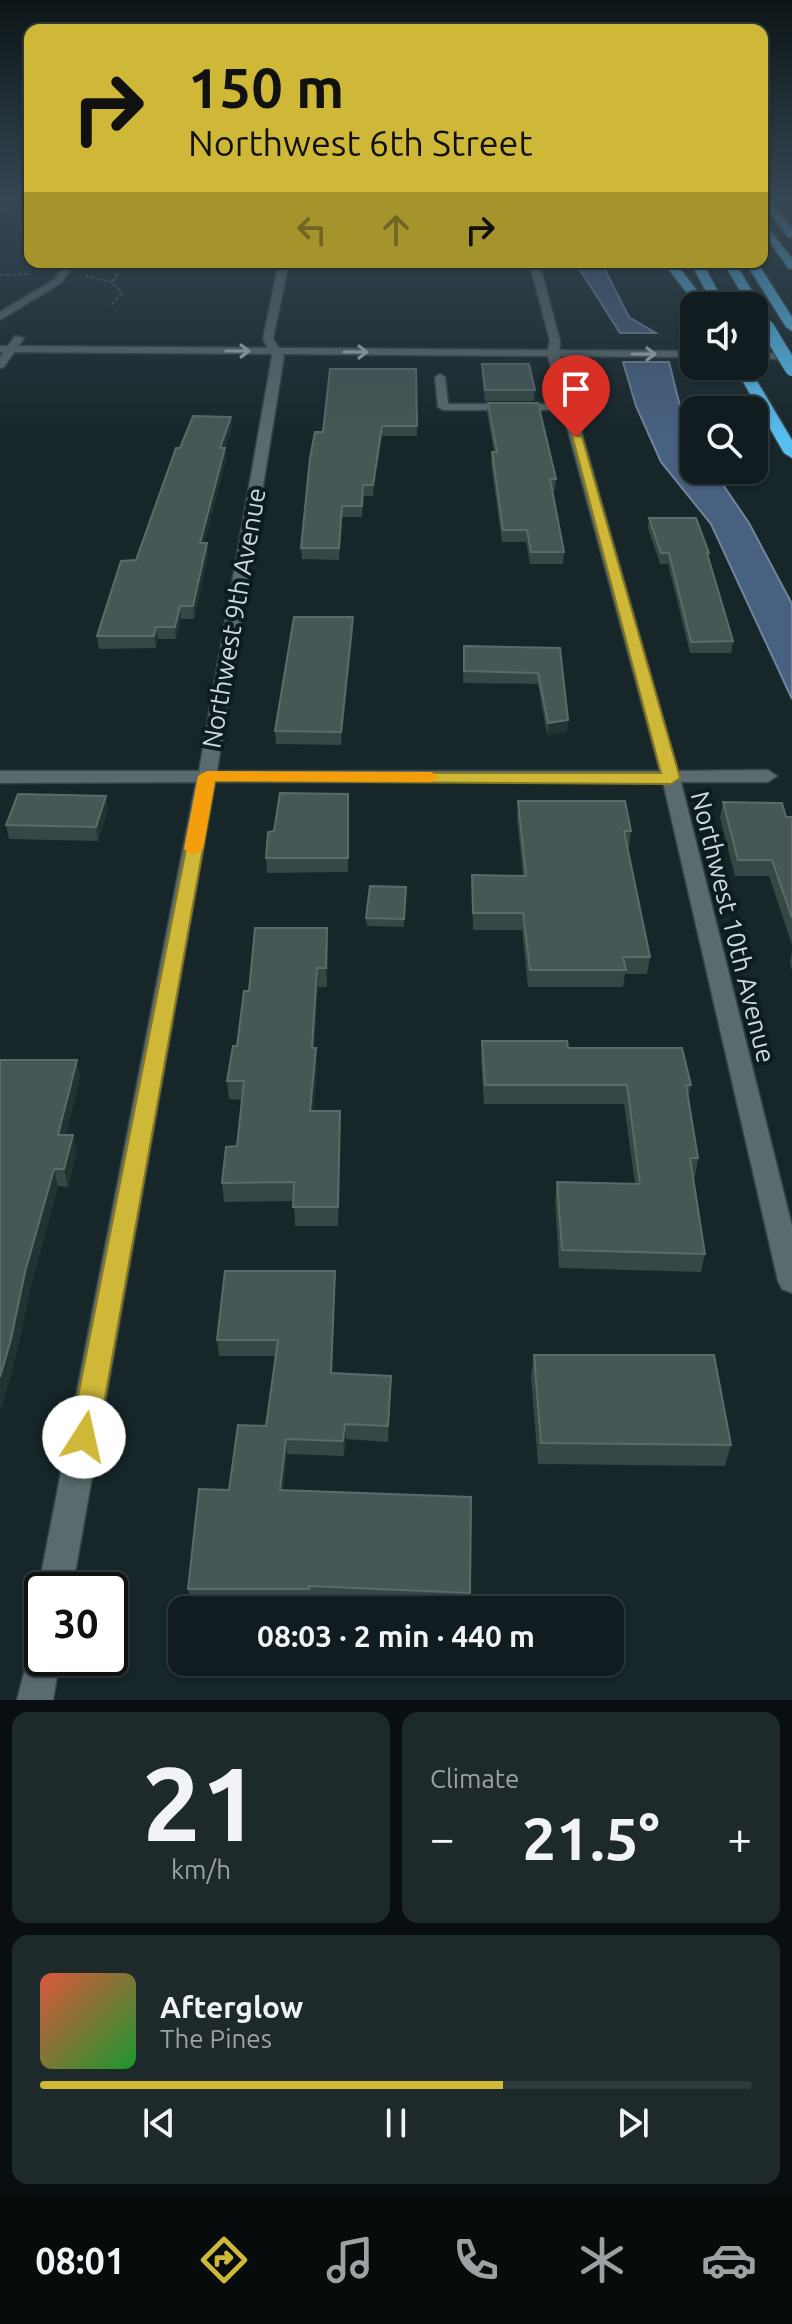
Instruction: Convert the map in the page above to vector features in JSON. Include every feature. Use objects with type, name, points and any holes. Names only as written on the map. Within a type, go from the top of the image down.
[{"type":"highway","points":[[740,280],[792,369]]},
{"type":"highway","points":[[763,280],[792,327]]},
{"type":"highway","points":[[754,380],[789,447]]},
{"type":"street","points":[[0,317],[58,280]]},
{"type":"street","name":"Northwest 9th Avenue","points":[[58,1572],[207,776],[282,280]]},
{"type":"street","name":"Northwest 10th Avenue","points":[[538,280],[568,407],[671,778],[792,1281]]},
{"type":"street","points":[[0,338],[273,345],[554,347],[680,342]]},
{"type":"street","points":[[0,365],[5,349],[19,338]]},
{"type":"street","points":[[768,344],[792,345]]},
{"type":"street","points":[[5,349],[273,345]]},
{"type":"street","points":[[554,347],[680,353]]},
{"type":"street","points":[[768,356],[792,357]]},
{"type":"street","points":[[0,777],[768,776]]},
{"type":"street","points":[[35,1700],[40,1676]]},
{"type":"lane","points":[[440,377],[443,407],[568,407]]},
{"type":"water","points":[[587,280],[610,280],[629,317],[656,333],[620,333]]},
{"type":"water","points":[[623,362],[669,362],[680,406],[680,484],[723,484],[749,523],[792,604],[792,699],[711,524],[661,462],[636,406]]},
{"type":"building","points":[[482,364],[529,364],[535,390],[485,390]]},
{"type":"building","points":[[330,369],[416,369],[417,426],[382,426],[373,485],[363,485],[362,506],[342,506],[339,548],[301,548],[310,458],[315,432],[323,432]]},
{"type":"building","points":[[488,403],[538,403],[556,479],[550,479],[564,552],[531,552],[527,530],[503,530],[492,452],[497,452]]},
{"type":"building","points":[[193,416],[231,417],[220,448],[225,448],[200,543],[207,543],[193,606],[180,606],[175,627],[156,627],[154,636],[97,636],[121,561],[136,560],[176,448],[180,448]]},
{"type":"building","points":[[649,518],[696,518],[733,641],[691,642],[669,553],[661,553]]},
{"type":"building","points":[[294,617],[353,617],[341,732],[275,731]]},
{"type":"building","points":[[464,646],[560,648],[568,720],[548,723],[538,673],[464,671]]},
{"type":"building","points":[[280,793],[348,794],[348,858],[266,858],[268,832],[274,831]]},
{"type":"building","points":[[18,794],[106,796],[96,827],[6,825]]},
{"type":"building","points":[[518,801],[625,801],[631,831],[624,831],[650,957],[623,957],[626,970],[530,970],[523,913],[473,913],[472,875],[526,876]]},
{"type":"building","points":[[723,802],[782,803],[786,817],[792,817],[792,918],[772,860],[738,860]]},
{"type":"building","points":[[370,886],[406,887],[404,919],[366,918]]},
{"type":"building","points":[[255,928],[327,928],[326,968],[317,968],[312,1048],[316,1048],[310,1111],[340,1111],[338,1207],[293,1207],[294,1182],[222,1183],[226,1147],[237,1146],[244,1081],[227,1081],[233,1046],[237,1046],[244,991],[249,991]]},
{"type":"building","points":[[482,1041],[567,1041],[568,1048],[682,1048],[691,1085],[686,1085],[698,1158],[690,1158],[705,1254],[562,1250],[557,1182],[640,1184],[627,1085],[485,1085]]},
{"type":"building","points":[[0,1060],[77,1060],[58,1135],[73,1135],[64,1169],[54,1169],[0,1377]]},
{"type":"building","points":[[225,1271],[335,1271],[331,1373],[391,1376],[388,1426],[345,1424],[343,1441],[286,1439],[280,1490],[471,1497],[470,1593],[309,1586],[309,1589],[188,1589],[199,1489],[229,1490],[238,1425],[266,1426],[278,1340],[217,1340]]},
{"type":"building","points":[[534,1355],[714,1355],[731,1445],[541,1443]]},
{"type":"slow traffic","points":[[193,849],[207,776],[431,777]]},
{"type":"route","points":[[84,1437],[207,776],[671,778],[576,437]]}]
